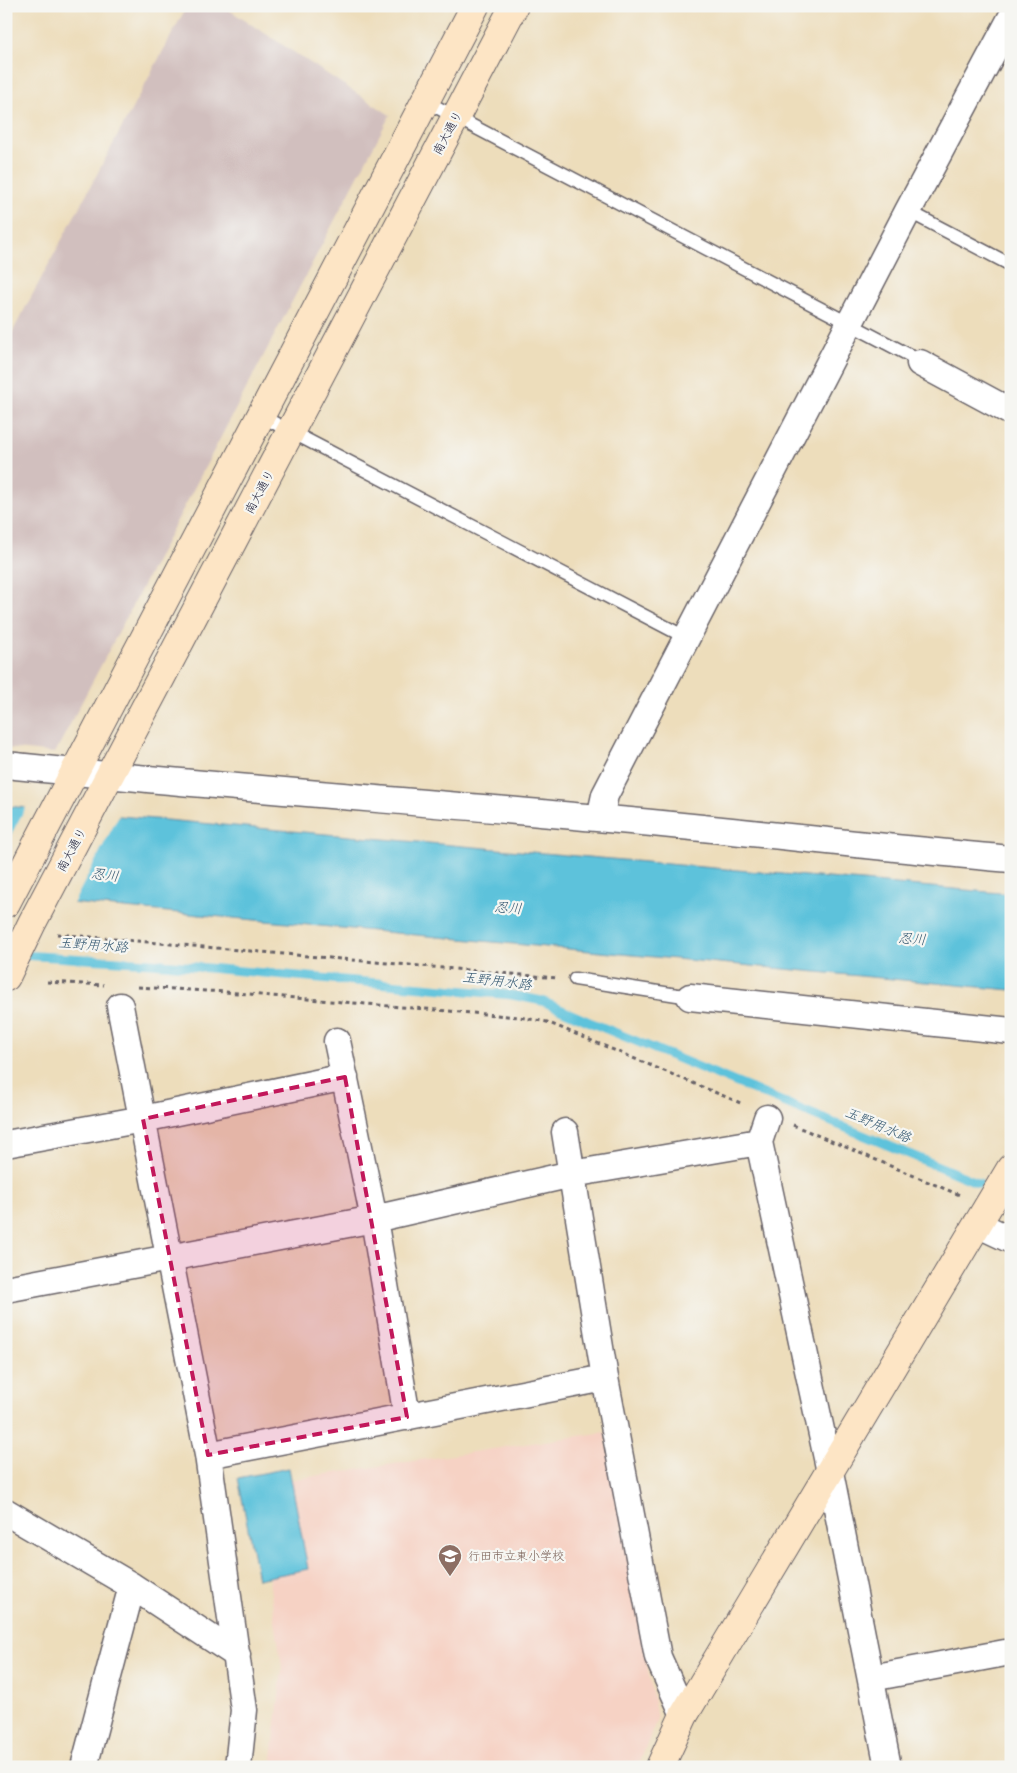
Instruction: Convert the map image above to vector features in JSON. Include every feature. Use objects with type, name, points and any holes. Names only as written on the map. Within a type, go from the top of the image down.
[{"type":"street","points":[[6,903],[475,6]]},
{"type":"street","name":"南大通り","points":[[9,972],[36,931],[107,784],[514,6]]},
{"type":"street","points":[[600,818],[605,795],[908,211],[1011,18]]},
{"type":"street","points":[[920,363],[1011,412]]},
{"type":"street","points":[[6,764],[70,780],[107,784],[600,818],[901,849],[1011,858]]},
{"type":"street","points":[[120,992],[208,1454],[238,1654],[244,1710],[238,1767]]},
{"type":"street","points":[[690,997],[1011,1031]]},
{"type":"street","points":[[336,1041],[374,1219],[407,1417]]},
{"type":"street","points":[[6,1144],[143,1119],[345,1077]]},
{"type":"street","points":[[6,1289],[374,1219],[763,1130],[888,1767]]},
{"type":"street","points":[[565,1132],[604,1378],[658,1657],[684,1715]]},
{"type":"street","points":[[660,1767],[684,1715],[1011,1168]]},
{"type":"street","points":[[977,1224],[1011,1240]]},
{"type":"street","points":[[208,1454],[604,1378]]},
{"type":"street","points":[[6,1512],[132,1586],[238,1654]]},
{"type":"street","points":[[84,1767],[132,1586]]},
{"type":"street","points":[[871,1678],[1005,1653]]},
{"type":"lane","points":[[425,101],[909,354],[920,363]]},
{"type":"lane","points":[[908,211],[1011,265]]},
{"type":"lane","points":[[261,416],[687,638]]},
{"type":"lane","points":[[575,979],[690,997]]},
{"type":"path","points":[[36,931],[575,979]]},
{"type":"path","points":[[47,982],[120,992],[225,992],[519,1017],[547,1022],[736,1100],[763,1130],[780,1120],[968,1198]]},
{"type":"highlighted area","points":[[345,1077],[407,1417],[208,1455],[143,1119]]},
{"type":"shaded area","points":[[187,6],[223,6],[390,115],[55,753],[6,748],[6,344]]},
{"type":"shaded area","name":"行田市立東小学校","points":[[605,1432],[657,1719],[638,1767],[271,1767],[282,1668],[255,1485]]},
{"type":"water","name":"忍川","points":[[6,806],[1011,894],[1011,990],[6,897]]},
{"type":"water","points":[[289,1468],[308,1569],[258,1579],[238,1478]]},
{"type":"pier","points":[[27,805],[120,813],[72,906],[6,899],[6,844]]},
{"type":"waterway","name":"玉野用水路","points":[[21,955],[151,963],[512,995],[542,1001],[979,1183]]},
{"type":"place","name":"行田市立東小学校","points":[[450,1577]]}]
